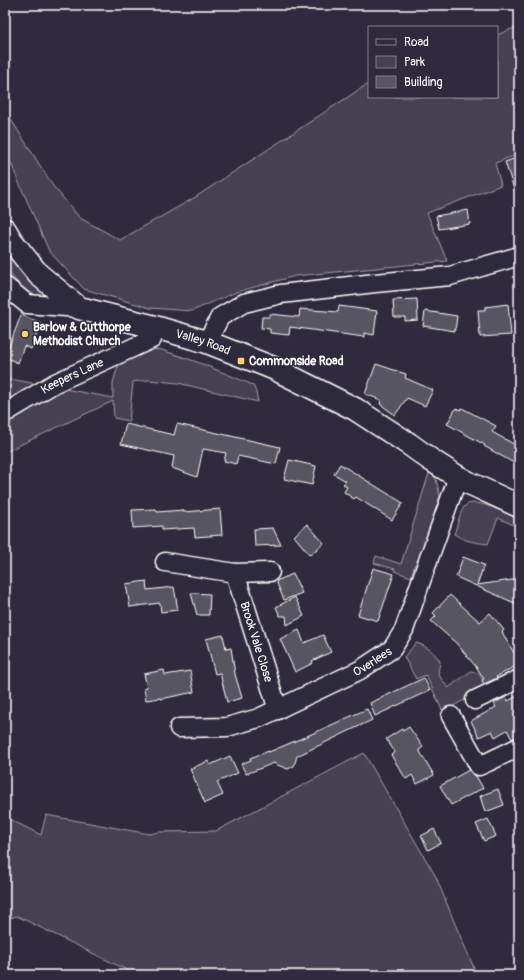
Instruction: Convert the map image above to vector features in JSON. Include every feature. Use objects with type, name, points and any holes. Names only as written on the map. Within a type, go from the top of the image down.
[{"type":"main road","name":"Valley Road","points":[[5,230],[11,240],[38,274],[79,308],[207,342],[274,368],[355,409],[458,477],[519,506]]},
{"type":"street","points":[[207,342],[220,317],[244,303],[281,294],[450,276],[519,256]]},
{"type":"street","points":[[5,286],[27,304],[79,308]]},
{"type":"street","name":"Keepers Lane","points":[[5,413],[55,383],[152,339],[155,327]]},
{"type":"street","name":"Overlees","points":[[179,728],[227,727],[259,718],[360,670],[392,649],[404,630],[458,477]]},
{"type":"street","points":[[165,562],[235,573],[270,572]]},
{"type":"street","name":"Brook Vale Close","points":[[235,573],[278,710]]},
{"type":"street","points":[[475,700],[519,679]]},
{"type":"street","points":[[451,716],[479,766],[519,747]]},
{"type":"green space","points":[[519,26],[519,154],[495,163],[501,185],[427,213],[447,261],[295,276],[236,292],[192,311],[150,308],[84,289],[49,251],[5,148],[5,110],[53,186],[80,218],[120,240],[194,198],[368,84],[368,98],[498,98],[498,35]]},
{"type":"green space","points":[[5,246],[53,297],[46,299],[27,291],[19,284],[5,266]]},
{"type":"green space","points":[[137,350],[162,350],[200,363],[253,385],[258,402],[178,383],[148,380],[133,382],[129,421],[114,418],[113,401],[5,452],[5,378],[113,398],[113,382],[120,360]]},
{"type":"green space","points":[[429,473],[436,479],[440,496],[419,561],[415,564],[411,577],[394,571],[395,569],[374,563],[376,556],[401,564]]},
{"type":"green space","points":[[476,503],[491,507],[516,518],[513,525],[498,518],[488,544],[467,540],[454,534],[464,507],[468,504]]},
{"type":"green space","points":[[416,643],[430,650],[440,661],[438,674],[448,688],[471,671],[479,675],[486,688],[455,705],[442,710],[426,675],[416,679],[404,657]]},
{"type":"green space","points":[[364,753],[436,877],[477,975],[137,975],[17,916],[5,919],[5,817],[41,835],[46,815],[149,834],[159,832],[216,831]]},
{"type":"building","points":[[519,157],[519,197],[517,198],[505,162]]},
{"type":"building","points":[[468,210],[470,224],[439,229],[436,216]]},
{"type":"building","points":[[417,299],[418,320],[405,321],[405,317],[394,317],[393,300]]},
{"type":"building","points":[[508,304],[511,335],[480,337],[478,310],[485,310],[485,307]]},
{"type":"building","points":[[339,306],[377,311],[374,335],[364,333],[364,337],[290,327],[289,335],[270,333],[270,329],[261,328],[262,317],[269,317],[270,314],[299,317],[300,309],[338,312]]},
{"type":"building","points":[[425,311],[457,316],[455,331],[423,326]]},
{"type":"building","name":"Barlow & Cutthorpe Methodist Church","points":[[21,315],[41,323],[31,349],[24,346],[18,363],[5,357]]},
{"type":"building","points":[[376,364],[406,374],[405,378],[433,390],[425,406],[407,398],[395,415],[380,404],[381,400],[365,394]]},
{"type":"building","points":[[456,408],[460,410],[462,408],[496,426],[492,432],[519,447],[519,466],[447,424]]},
{"type":"building","points":[[126,424],[174,435],[177,424],[280,447],[276,464],[238,456],[236,464],[224,461],[226,453],[203,449],[197,477],[172,468],[174,456],[121,444]]},
{"type":"building","points":[[289,460],[316,466],[312,485],[284,479]]},
{"type":"building","points":[[340,464],[403,503],[392,520],[356,497],[354,499],[344,492],[347,487],[343,484],[346,481],[334,474]]},
{"type":"building","points":[[156,509],[157,512],[184,510],[184,512],[220,509],[222,535],[195,537],[194,528],[162,530],[162,526],[133,528],[132,510]]},
{"type":"building","points":[[307,524],[324,543],[310,555],[294,536]]},
{"type":"building","points":[[273,528],[281,545],[255,546],[254,529]]},
{"type":"building","points":[[463,557],[484,565],[477,585],[519,579],[519,605],[456,577]]},
{"type":"building","points":[[373,568],[394,574],[378,621],[358,615]]},
{"type":"building","points":[[293,574],[302,593],[284,600],[276,581]]},
{"type":"building","points":[[146,581],[147,590],[174,587],[178,610],[161,612],[160,603],[130,607],[126,584]]},
{"type":"building","points":[[191,593],[210,594],[209,615],[197,615]]},
{"type":"building","points":[[450,595],[480,622],[490,613],[504,630],[502,632],[514,653],[519,650],[519,664],[496,677],[497,678],[484,684],[482,680],[484,679],[477,668],[457,644],[431,621],[436,616],[433,613]]},
{"type":"building","points":[[295,597],[304,616],[287,625],[286,616],[280,616],[276,607]]},
{"type":"building","points":[[299,630],[304,643],[323,635],[331,652],[312,661],[313,663],[295,672],[280,639]]},
{"type":"building","points":[[223,635],[226,649],[231,648],[235,674],[242,698],[227,702],[220,673],[215,674],[206,639]]},
{"type":"building","points":[[164,670],[165,675],[190,671],[194,692],[161,699],[146,700],[144,688],[147,687],[144,674]]},
{"type":"building","points":[[424,678],[430,690],[375,716],[370,703]]},
{"type":"building","points":[[519,695],[519,737],[512,739],[507,730],[495,737],[492,731],[479,737],[471,721],[496,707],[494,703],[506,697],[508,701]]},
{"type":"building","points":[[367,709],[372,720],[297,756],[294,766],[288,769],[274,763],[246,774],[241,764],[251,760],[250,758],[269,752]]},
{"type":"building","points":[[409,727],[423,747],[419,750],[434,775],[417,784],[412,775],[406,779],[391,755],[395,752],[386,739],[402,729],[403,731]]},
{"type":"building","points":[[230,756],[238,773],[217,782],[223,795],[205,803],[190,769],[208,761],[210,765]]},
{"type":"building","points":[[469,770],[476,776],[483,788],[451,805],[440,786]]},
{"type":"building","points":[[498,789],[504,805],[485,812],[480,796]]},
{"type":"building","points":[[488,819],[496,836],[484,841],[476,824]]},
{"type":"building","points":[[434,829],[441,843],[428,850],[421,836]]},
{"type":"place","name":"Barlow & Cutthorpe Methodist Church","points":[[25,334]]},
{"type":"place","name":"Commonside Road","points":[[241,361]]}]
